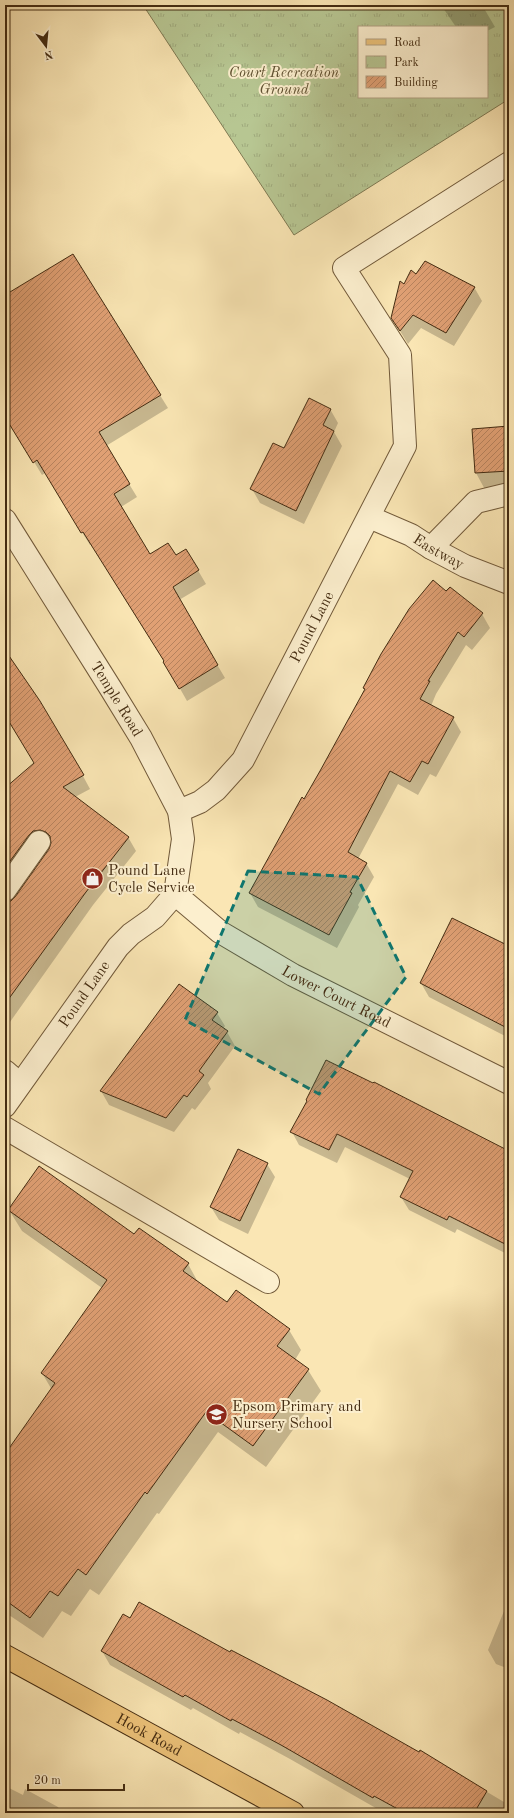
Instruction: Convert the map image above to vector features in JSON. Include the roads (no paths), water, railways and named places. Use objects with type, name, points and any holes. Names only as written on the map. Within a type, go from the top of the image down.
[{"type":"main road","name":"Hook Road","points":[[5,1656],[293,1813]]},
{"type":"street","name":"Pound Lane","points":[[179,811],[200,802],[216,790],[244,760],[405,446],[400,355],[344,268],[509,163]]},
{"type":"street","points":[[431,548],[476,502],[509,494]]},
{"type":"street","name":"Eastway","points":[[369,516],[411,535],[431,548],[465,566],[509,583]]},
{"type":"street","name":"Temple Road","points":[[5,520],[141,738],[179,811],[183,839],[175,894]]},
{"type":"street","points":[[5,890],[39,842]]},
{"type":"street","name":"Pound Lane","points":[[5,1106],[13,1077],[118,947],[131,934],[155,917],[175,894]]},
{"type":"street","name":"Lower Court Road","points":[[175,894],[220,932],[293,975],[509,1083]]},
{"type":"street","points":[[5,1128],[268,1282]]},
{"type":"place","name":"Pound Lane Cycle Service","points":[[93,879]]},
{"type":"place","name":"Epsom Primary and Nursery School","points":[[217,1415]]},
{"type":"park label","name":"Court Recreation Ground","points":[[284,80]]}]
